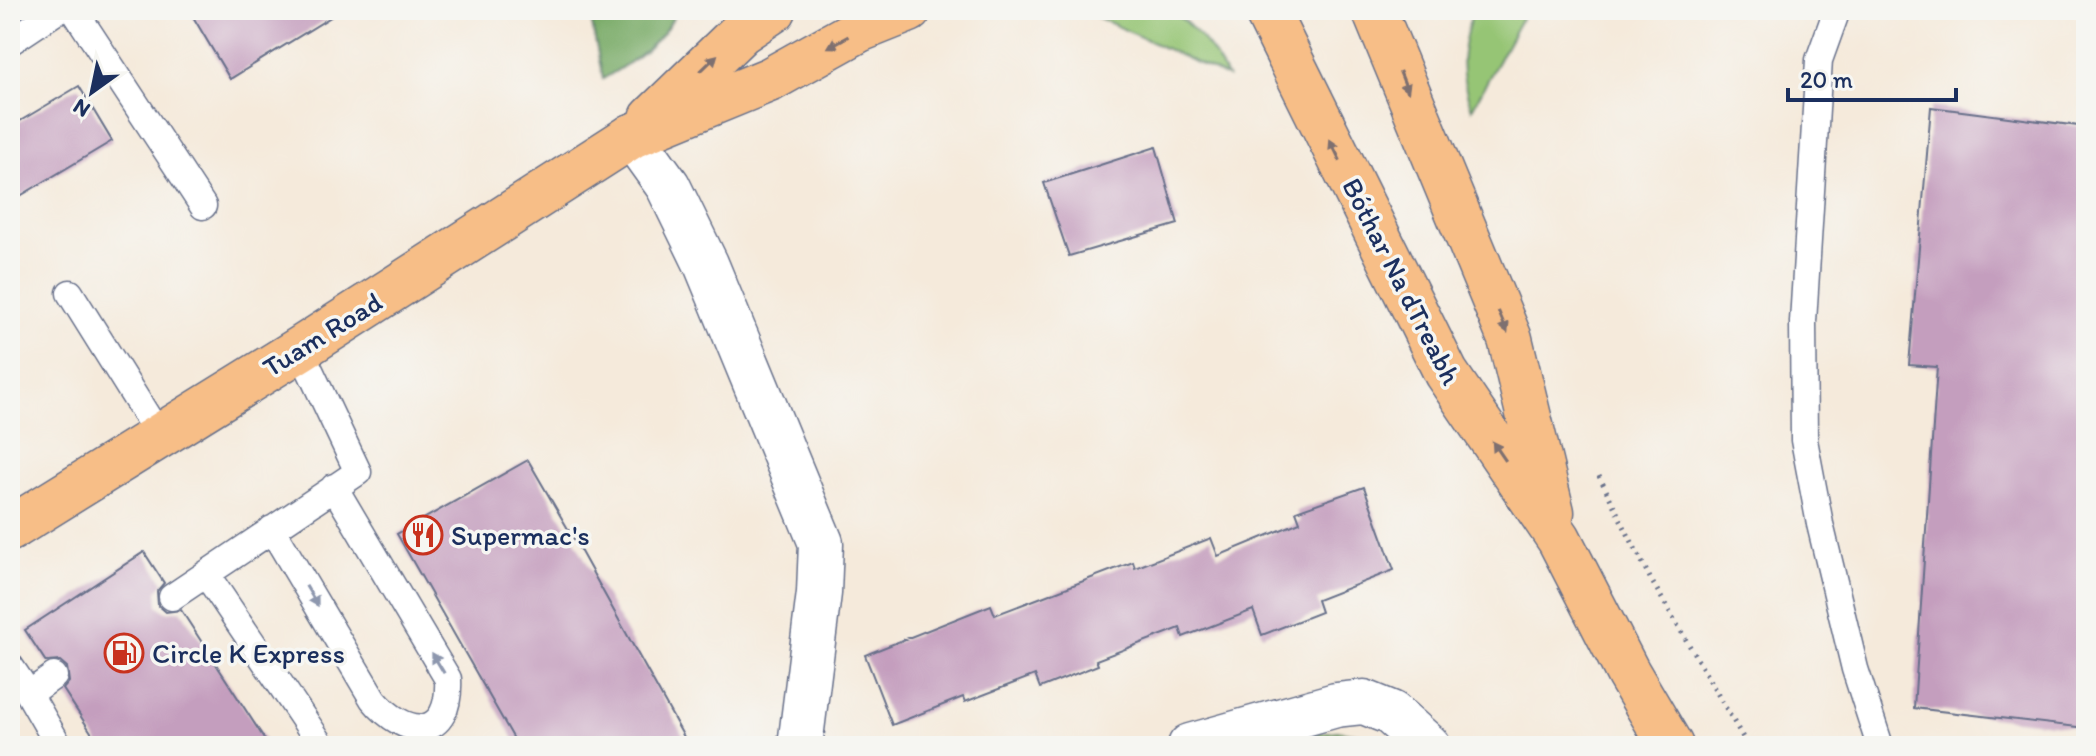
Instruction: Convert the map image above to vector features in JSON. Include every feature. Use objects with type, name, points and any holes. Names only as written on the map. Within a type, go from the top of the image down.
[{"type":"main road","name":"Tuam Road","points":[[632,136],[741,32],[774,10]]},
{"type":"main road","name":"Tuam Road","points":[[10,529],[300,349],[632,136],[771,79],[859,30],[909,10]]},
{"type":"main road","name":"Bóthar Na dTreabh","points":[[1266,10],[1446,373],[1559,539],[1607,634],[1671,746]]},
{"type":"main road","name":"Bóthar Na dTreabh","points":[[1374,10],[1510,339],[1559,539]]},
{"type":"street","points":[[632,136],[668,186],[706,264],[821,543],[819,593],[800,746]]},
{"type":"street","points":[[1190,746],[1336,705],[1364,702],[1391,713],[1428,746]]},
{"type":"lane","points":[[10,42],[58,10]]},
{"type":"lane","points":[[74,10],[203,206]]},
{"type":"lane","points":[[1837,10],[1819,60],[1803,322],[1804,440],[1820,524],[1848,640],[1880,746]]},
{"type":"lane","points":[[70,293],[160,437]]},
{"type":"lane","points":[[172,597],[358,472],[300,349]]},
{"type":"lane","points":[[272,529],[373,699],[384,713],[398,723],[409,728],[426,728],[440,717],[449,700],[448,679],[334,487]]},
{"type":"lane","points":[[206,574],[322,746]]},
{"type":"lane","points":[[10,666],[59,746]]},
{"type":"lane","points":[[29,694],[54,676]]},
{"type":"green space","points":[[1146,8],[1173,13],[1201,38],[1227,77],[1082,10]]},
{"type":"green space","points":[[589,10],[677,10],[655,41],[603,79]]},
{"type":"green space","points":[[1473,10],[1526,10],[1472,109],[1464,83],[1462,60]]},
{"type":"green space","points":[[1338,731],[1361,735],[1378,746],[1273,746],[1311,734]]},
{"type":"building","points":[[189,10],[342,10],[230,79]]},
{"type":"building","points":[[79,86],[112,141],[10,202],[10,127]]},
{"type":"building","points":[[1931,107],[2086,127],[2086,728],[1914,708],[1937,367],[1909,365]]},
{"type":"building","points":[[1156,147],[1178,224],[1069,256],[1044,183]]},
{"type":"building","points":[[528,460],[689,746],[518,746],[397,534]]},
{"type":"building","points":[[1364,487],[1394,570],[1317,600],[1321,612],[1262,635],[1253,610],[1183,637],[1180,628],[1096,660],[1098,665],[1040,688],[1035,675],[965,702],[963,697],[892,725],[865,655],[991,605],[995,615],[1133,562],[1135,568],[1211,538],[1218,556],[1300,522],[1296,511]]},
{"type":"building","name":"Circle K Express","points":[[144,552],[164,583],[157,591],[158,605],[166,612],[181,610],[269,746],[100,746],[63,689],[69,682],[67,667],[60,661],[46,662],[25,630]]},
{"type":"place","name":"Supermac's","points":[[423,535]]},
{"type":"place","name":"Circle K Express","points":[[124,653]]}]
